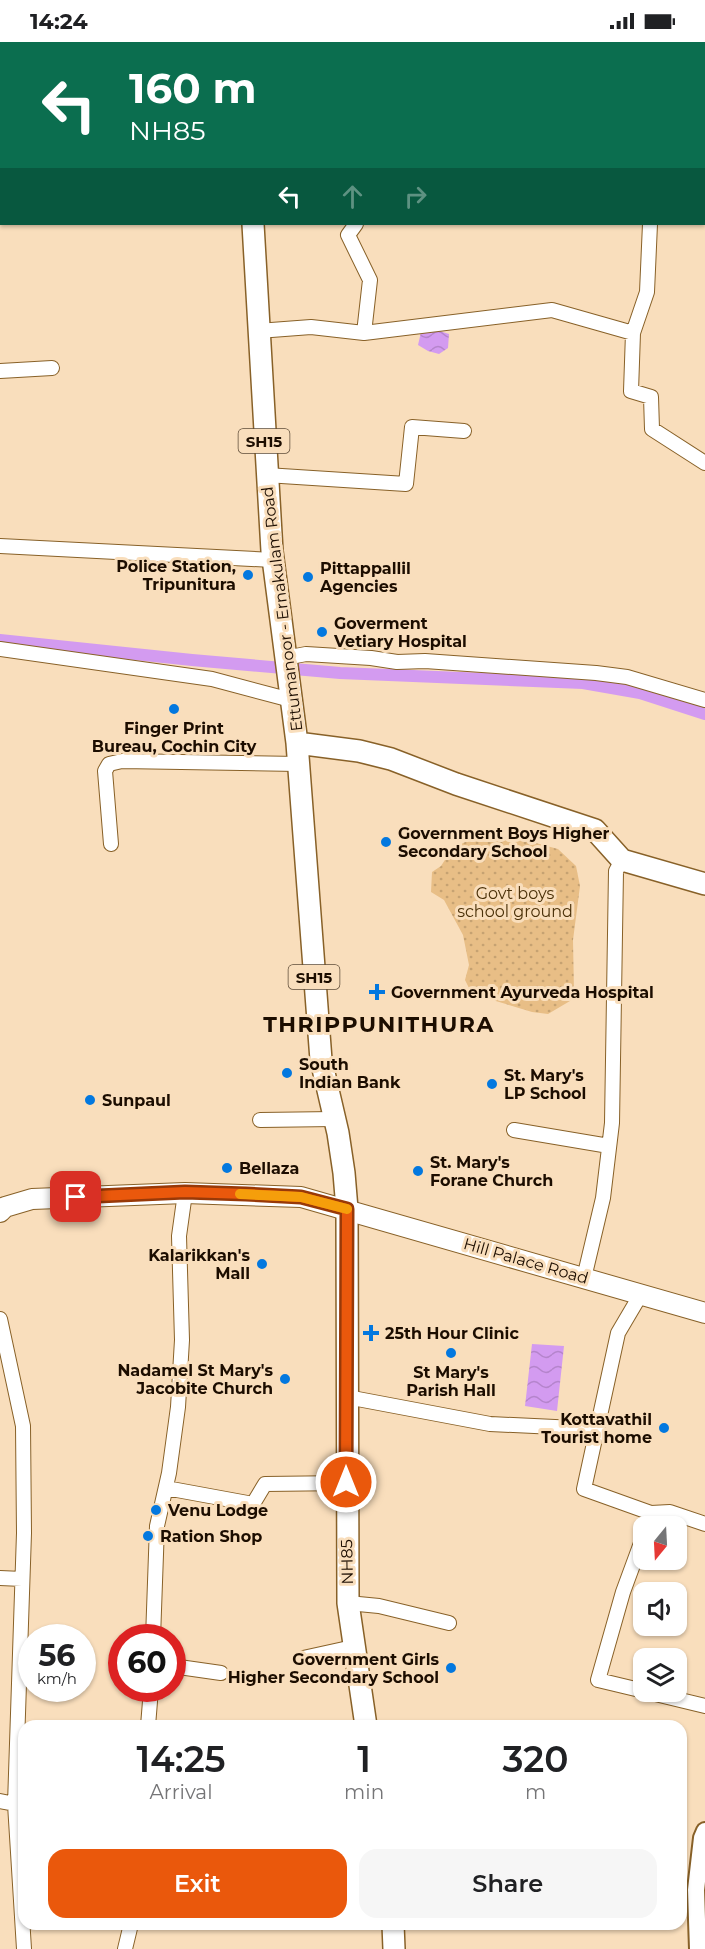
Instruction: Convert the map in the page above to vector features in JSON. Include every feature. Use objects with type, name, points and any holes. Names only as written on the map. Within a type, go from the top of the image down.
[{"type":"main road","name":"Ettumanoor - Ernakulam Road","points":[[254,225],[266,476],[273,560],[298,754],[321,1060],[344,1173],[347,1209]]},
{"type":"main road","name":"Ettumanoor - Ernakulam Road","points":[[298,754],[359,751],[391,759],[456,784],[595,830],[622,860]]},
{"type":"main road","points":[[622,860],[705,884]]},
{"type":"main road","points":[[0,1212],[5,1208],[32,1199],[185,1192],[301,1197],[347,1209]]},
{"type":"main road","name":"Hill Palace Road","points":[[347,1209],[705,1313]]},
{"type":"main road","name":"NH85","points":[[347,1209],[348,1603],[365,1720]]},
{"type":"main road","points":[[393,1930],[394,1949]]},
{"type":"street","points":[[355,225],[348,235],[370,280],[364,333]]},
{"type":"street","points":[[650,225],[647,292],[633,333],[631,390],[651,397],[652,429],[705,463]]},
{"type":"street","points":[[258,331],[311,327],[364,333],[552,310],[633,333]]},
{"type":"street","points":[[0,371],[52,368]]},
{"type":"street","points":[[266,476],[406,484],[412,427],[464,431]]},
{"type":"street","points":[[0,546],[273,560]]},
{"type":"street","points":[[0,649],[290,692]]},
{"type":"street","points":[[285,658],[306,654],[328,655],[397,662],[425,661],[596,673],[627,677],[705,700]]},
{"type":"street","points":[[111,844],[105,771],[109,764],[122,761],[298,754]]},
{"type":"street","points":[[584,1278],[603,1198],[612,1123],[616,871],[622,860]]},
{"type":"street","points":[[260,1120],[334,1119]]},
{"type":"street","points":[[514,1130],[609,1146]]},
{"type":"street","points":[[154,1624],[157,1526],[166,1488],[178,1407],[182,1340],[179,1236],[185,1192]]},
{"type":"street","points":[[641,1294],[618,1333],[584,1490],[651,1513],[670,1512],[705,1524]]},
{"type":"street","points":[[0,1319],[23,1426],[22,1579],[15,1804],[18,1852]]},
{"type":"street","points":[[346,1397],[490,1424],[597,1429]]},
{"type":"street","points":[[166,1488],[253,1504],[265,1484],[346,1482]]},
{"type":"street","points":[[633,1566],[598,1680],[633,1688]]},
{"type":"street","points":[[0,1578],[22,1579]]},
{"type":"street","points":[[348,1603],[379,1606],[448,1623]]},
{"type":"street","points":[[303,1658],[353,1647]]},
{"type":"street","points":[[186,1668],[221,1673]]},
{"type":"street","points":[[148,1720],[149,1702]]},
{"type":"street","points":[[687,1702],[705,1707]]},
{"type":"street","points":[[0,1801],[15,1804]]},
{"type":"street","points":[[700,1946],[696,1890],[702,1838],[705,1831]]},
{"type":"street","points":[[23,1930],[24,1949]]},
{"type":"street","points":[[125,1949],[130,1930]]},
{"type":"green space","name":"Govt boys school ground","points":[[521,839],[558,849],[576,866],[580,886],[573,940],[574,992],[570,1001],[548,1014],[532,1012],[479,996],[470,990],[465,980],[469,965],[463,935],[444,900],[431,892],[432,872],[441,866],[452,849],[467,841],[489,842]]},
{"type":"water","points":[[433,329],[449,334],[448,348],[439,354],[418,345],[421,332]]},
{"type":"water","points":[[532,1344],[564,1346],[557,1411],[525,1406]]},
{"type":"waterway","points":[[0,640],[340,673],[583,683],[640,693],[705,714]]},
{"type":"slow traffic","points":[[240,1194],[301,1197],[347,1209]]},
{"type":"place","name":"Police Station, Tripunitura","points":[[248,575]]},
{"type":"place","name":"Pittappallil Agencies","points":[[308,577]]},
{"type":"place","name":"Goverment Vetiary Hospital","points":[[322,632]]},
{"type":"place","name":"Finger Print Bureau, Cochin City","points":[[174,709]]},
{"type":"place","name":"Government Boys Higher Secondary School","points":[[386,842]]},
{"type":"place","name":"Government Ayurveda Hospital","points":[[377,992]]},
{"type":"place","name":"South Indian Bank","points":[[287,1073]]},
{"type":"place","name":"St. Mary's LP School","points":[[492,1084]]},
{"type":"place","name":"Sunpaul","points":[[90,1100]]},
{"type":"place","name":"Bellaza","points":[[227,1168]]},
{"type":"place","name":"St. Mary's Forane Church","points":[[418,1171]]},
{"type":"place","name":"Kalarikkan's Mall","points":[[262,1264]]},
{"type":"place","name":"25th Hour Clinic","points":[[371,1333]]},
{"type":"place","name":"St Mary's Parish Hall","points":[[451,1353]]},
{"type":"place","name":"Nadamel St Mary's Jacobite Church","points":[[285,1379]]},
{"type":"place","name":"Kottavathil Tourist home","points":[[664,1428]]},
{"type":"place","name":"Venu Lodge","points":[[156,1510]]},
{"type":"place","name":"Ration Shop","points":[[148,1536]]},
{"type":"place","name":"Government Girls Higher Secondary School","points":[[451,1668]]},
{"type":"district","name":"THRIPPUNITHURA","points":[[379,1024]]},
{"type":"route","points":[[76,1197],[185,1192],[246,1194],[301,1197],[347,1209],[346,1482]]}]
